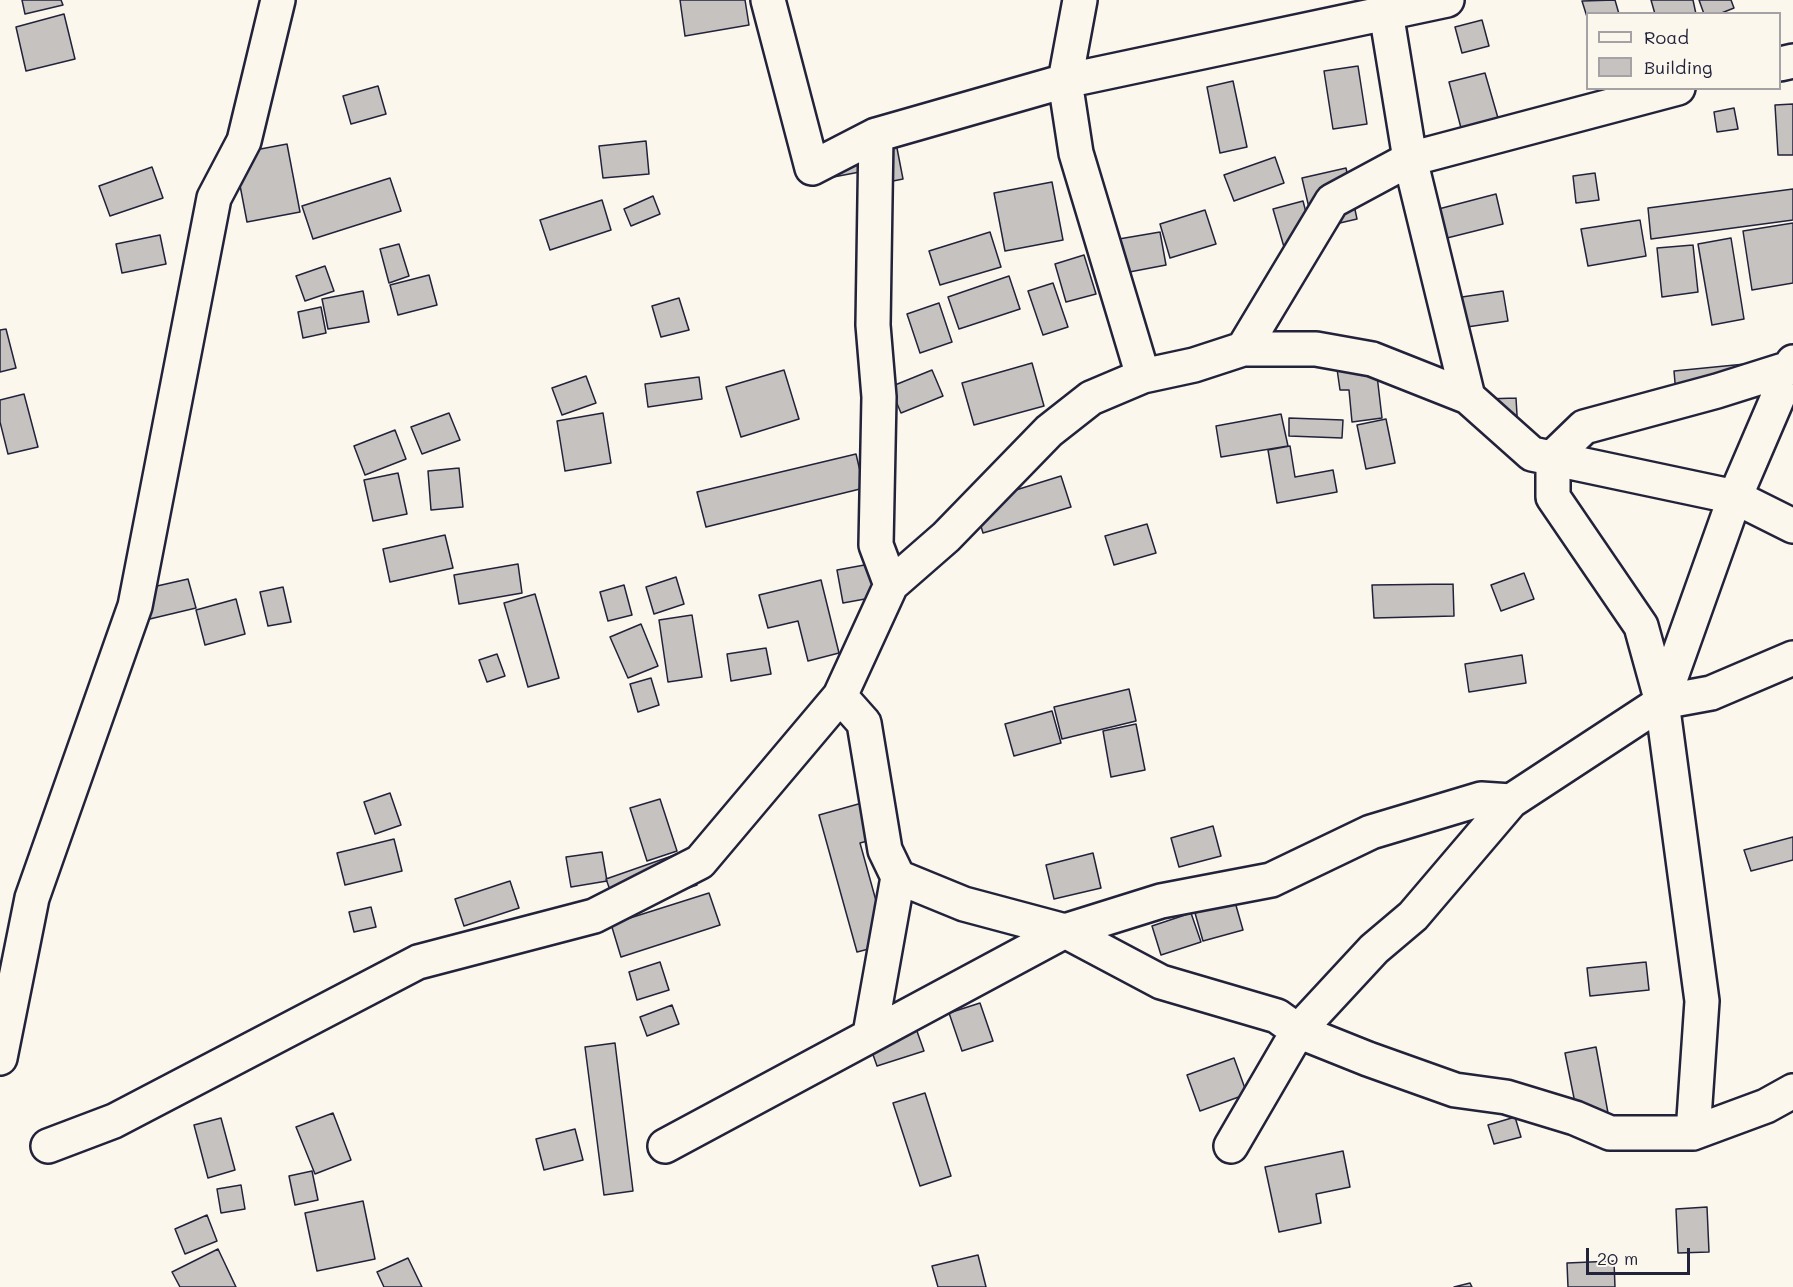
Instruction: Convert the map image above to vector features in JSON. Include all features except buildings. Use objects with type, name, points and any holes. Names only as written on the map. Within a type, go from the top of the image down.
[{"type":"street","points":[[0,1058],[32,898],[135,606],[214,198],[244,141],[278,0]]},
{"type":"street","points":[[768,0],[812,168],[876,135],[1065,81],[1385,7],[1447,0]]},
{"type":"street","points":[[1080,0],[1065,81],[1076,153],[1143,376]]},
{"type":"street","points":[[1385,7],[1410,159],[1468,397]]},
{"type":"street","points":[[1243,349],[1332,201],[1410,159],[1670,90]]},
{"type":"street","points":[[876,135],[873,325],[879,397],[876,545],[891,585]]},
{"type":"street","points":[[48,1146],[114,1121],[418,962],[594,916],[700,862],[840,696],[891,585],[946,537],[1049,431],[1090,398],[1143,376],[1194,365],[1243,349],[1316,349],[1372,359],[1468,397],[1532,454],[1735,497],[1793,526]]},
{"type":"street","points":[[1693,1133],[1702,1001],[1662,702],[1641,626],[1553,497],[1553,457],[1584,428],[1717,391],[1792,365]]},
{"type":"street","points":[[1662,702],[1735,497],[1792,365]]},
{"type":"street","points":[[1232,1146],[1298,1030],[1374,949],[1413,916],[1510,801],[1662,702],[1711,693],[1793,658]]},
{"type":"street","points":[[840,696],[864,723],[885,850],[898,877],[870,1034]]},
{"type":"street","points":[[665,1146],[1065,931],[1161,901],[1270,880],[1371,832],[1480,798],[1510,801]]},
{"type":"street","points":[[898,877],[964,904],[1065,931],[1161,982],[1277,1016],[1298,1030],[1368,1059],[1455,1090],[1506,1097],[1575,1118],[1610,1133],[1693,1133],[1766,1106],[1793,1091]]}]
